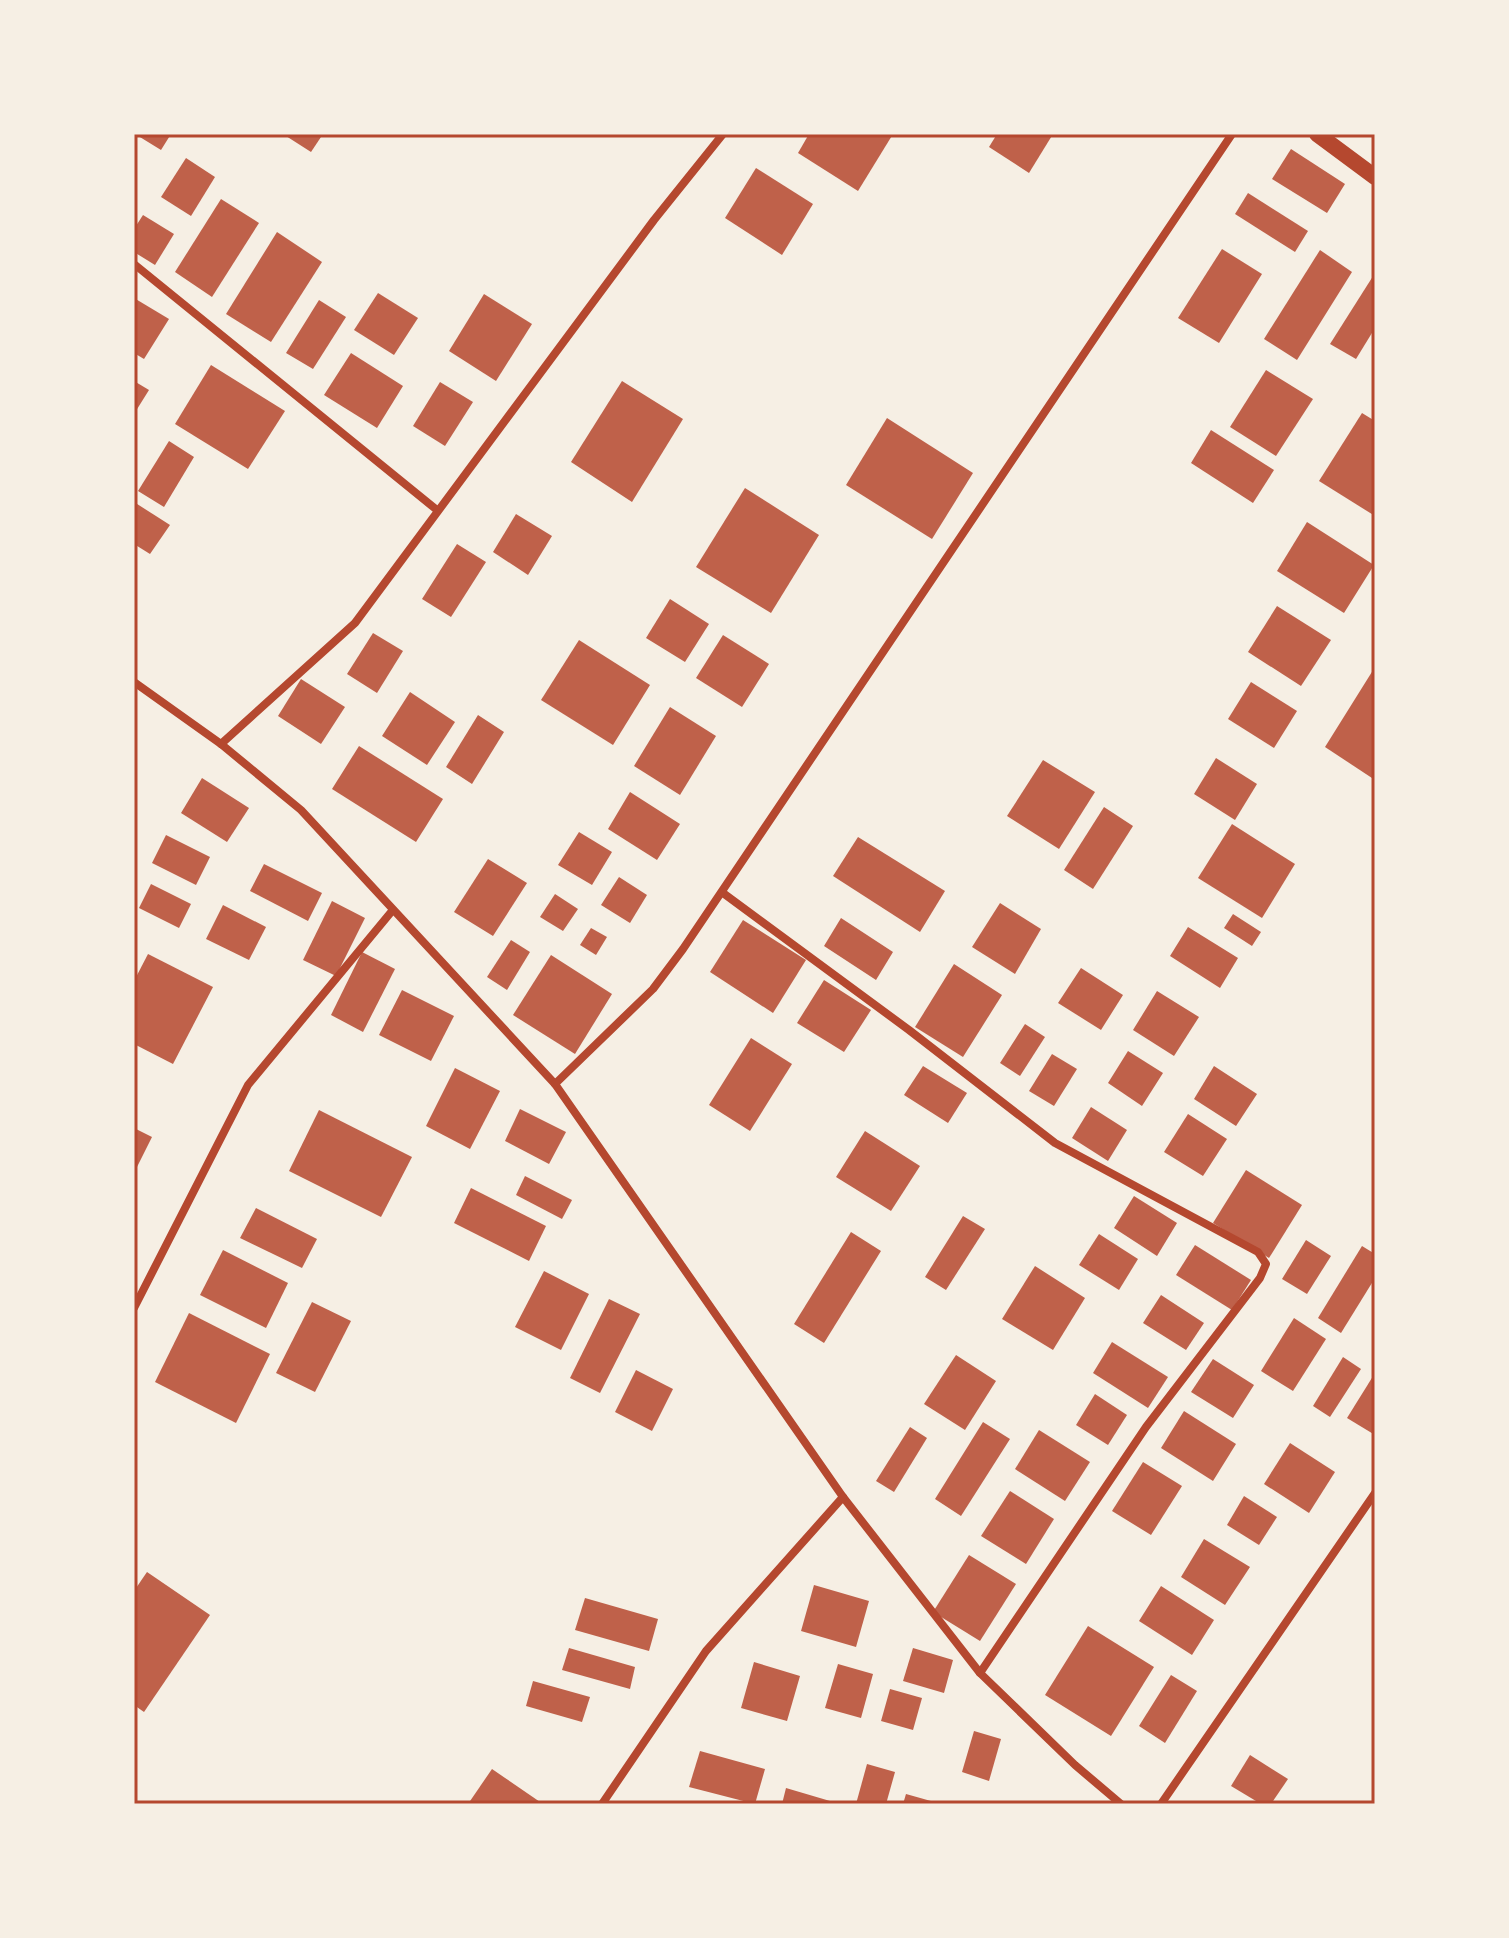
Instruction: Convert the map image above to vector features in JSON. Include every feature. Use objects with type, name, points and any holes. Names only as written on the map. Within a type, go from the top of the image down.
[{"type":"main road","points":[[1317,134],[1375,177]]},
{"type":"street","points":[[221,744],[355,623],[654,220],[723,134]]},
{"type":"street","points":[[555,1084],[653,989],[723,893],[1232,134]]},
{"type":"street","points":[[134,264],[437,510]]},
{"type":"street","points":[[134,682],[221,744],[301,810],[555,1084],[843,1497],[980,1673],[1075,1765],[1121,1804]]},
{"type":"street","points":[[723,893],[909,1030],[1055,1143],[1258,1252],[1266,1264],[1260,1278],[1146,1427],[980,1673]]},
{"type":"street","points":[[134,1308],[248,1085],[392,911]]},
{"type":"street","points":[[1161,1804],[1375,1493]]},
{"type":"street","points":[[602,1804],[706,1651],[843,1497]]},
{"type":"building","points":[[135,134],[171,134],[161,150]]},
{"type":"building","points":[[287,134],[323,134],[311,152]]},
{"type":"building","points":[[809,134],[893,134],[858,191],[798,153]]},
{"type":"building","points":[[997,134],[1053,134],[1029,173],[989,147]]},
{"type":"building","points":[[1291,149],[1345,184],[1327,213],[1272,179]]},
{"type":"building","points":[[186,158],[215,177],[191,216],[161,197]]},
{"type":"building","points":[[756,168],[813,204],[782,255],[725,218]]},
{"type":"building","points":[[1248,193],[1308,231],[1295,252],[1235,214]]},
{"type":"building","points":[[221,199],[259,223],[212,297],[175,272]]},
{"type":"building","points":[[143,215],[174,234],[155,265],[134,252],[134,229]]},
{"type":"building","points":[[277,232],[322,262],[271,342],[226,314]]},
{"type":"building","points":[[1222,249],[1262,274],[1219,343],[1178,318]]},
{"type":"building","points":[[1320,250],[1352,272],[1297,360],[1264,339]]},
{"type":"building","points":[[1375,273],[1375,328],[1356,359],[1330,344]]},
{"type":"building","points":[[378,293],[418,318],[394,355],[354,330]]},
{"type":"building","points":[[484,294],[532,324],[496,381],[449,351]]},
{"type":"building","points":[[134,298],[169,319],[144,359],[134,353]]},
{"type":"building","points":[[319,300],[346,317],[313,369],[286,353]]},
{"type":"building","points":[[351,353],[403,386],[377,428],[324,395]]},
{"type":"building","points":[[211,365],[285,411],[248,469],[175,424]]},
{"type":"building","points":[[1266,370],[1313,399],[1276,456],[1230,427]]},
{"type":"building","points":[[134,381],[149,390],[134,414]]},
{"type":"building","points":[[622,381],[683,419],[632,502],[571,462]]},
{"type":"building","points":[[440,382],[473,402],[445,446],[413,426]]},
{"type":"building","points":[[1362,413],[1375,421],[1375,516],[1319,481]]},
{"type":"building","points":[[887,418],[973,473],[932,539],[846,485]]},
{"type":"building","points":[[1211,430],[1274,470],[1253,503],[1191,463]]},
{"type":"building","points":[[169,441],[194,457],[164,507],[138,491]]},
{"type":"building","points":[[745,488],[819,535],[771,613],[696,567]]},
{"type":"building","points":[[134,502],[170,525],[150,554],[134,544]]},
{"type":"building","points":[[516,514],[552,536],[528,575],[493,552]]},
{"type":"building","points":[[1307,522],[1374,565],[1344,613],[1277,571]]},
{"type":"building","points":[[457,544],[486,562],[451,617],[422,599]]},
{"type":"building","points":[[670,599],[709,624],[685,662],[646,638]]},
{"type":"building","points":[[1277,606],[1331,640],[1301,686],[1248,652]]},
{"type":"building","points":[[373,633],[403,651],[377,693],[347,674]]},
{"type":"building","points":[[723,635],[769,664],[742,707],[696,678]]},
{"type":"building","points":[[579,640],[650,685],[613,745],[541,700]]},
{"type":"building","points":[[1375,667],[1375,780],[1325,747]]},
{"type":"building","points":[[301,679],[345,707],[321,744],[278,716]]},
{"type":"building","points":[[1251,682],[1297,711],[1274,748],[1228,719]]},
{"type":"building","points":[[410,692],[455,722],[427,765],[382,736]]},
{"type":"building","points":[[670,707],[716,736],[680,795],[634,766]]},
{"type":"building","points":[[478,715],[504,732],[472,784],[446,767]]},
{"type":"building","points":[[359,746],[443,799],[416,842],[332,789]]},
{"type":"building","points":[[1216,758],[1257,784],[1235,820],[1194,794]]},
{"type":"building","points":[[1043,760],[1095,792],[1059,849],[1007,816]]},
{"type":"building","points":[[202,778],[249,808],[227,842],[181,813]]},
{"type":"building","points":[[630,792],[680,824],[657,860],[608,829]]},
{"type":"building","points":[[1104,807],[1133,826],[1093,889],[1064,870]]},
{"type":"building","points":[[1232,824],[1295,864],[1262,918],[1198,878]]},
{"type":"building","points":[[579,832],[612,852],[592,885],[558,865]]},
{"type":"building","points":[[166,835],[210,857],[196,885],[152,863]]},
{"type":"building","points":[[858,837],[945,891],[920,932],[833,876]]},
{"type":"building","points":[[488,859],[527,883],[493,936],[454,912]]},
{"type":"building","points":[[264,864],[322,893],[308,921],[250,891]]},
{"type":"building","points":[[619,877],[647,895],[630,923],[601,905]]},
{"type":"building","points":[[151,884],[191,904],[179,928],[139,908]]},
{"type":"building","points":[[555,894],[578,909],[563,931],[540,917]]},
{"type":"building","points":[[332,901],[365,918],[336,976],[303,960]]},
{"type":"building","points":[[1000,903],[1041,929],[1015,974],[972,947]]},
{"type":"building","points":[[223,905],[266,927],[249,960],[206,939]]},
{"type":"building","points":[[1233,914],[1261,932],[1252,946],[1224,928]]},
{"type":"building","points":[[841,918],[893,952],[876,980],[824,946]]},
{"type":"building","points":[[743,920],[806,960],[773,1013],[710,972]]},
{"type":"building","points":[[1188,927],[1238,958],[1220,988],[1170,956]]},
{"type":"building","points":[[591,928],[607,937],[596,955],[580,945]]},
{"type":"building","points":[[511,940],[530,952],[507,990],[487,977]]},
{"type":"building","points":[[362,952],[395,969],[363,1032],[331,1015]]},
{"type":"building","points":[[148,954],[213,987],[173,1064],[134,1044],[134,981]]},
{"type":"building","points":[[551,955],[612,994],[575,1054],[513,1015]]},
{"type":"building","points":[[954,964],[1002,995],[963,1057],[915,1027]]},
{"type":"building","points":[[1081,968],[1123,995],[1101,1030],[1058,1003]]},
{"type":"building","points":[[824,980],[871,1010],[844,1052],[797,1023]]},
{"type":"building","points":[[402,990],[454,1016],[431,1061],[379,1035]]},
{"type":"building","points":[[1157,991],[1199,1017],[1174,1056],[1133,1030]]},
{"type":"building","points":[[1025,1024],[1045,1037],[1020,1076],[1000,1063]]},
{"type":"building","points":[[751,1038],[792,1064],[750,1131],[709,1105]]},
{"type":"building","points":[[1128,1051],[1163,1073],[1142,1106],[1108,1083]]},
{"type":"building","points":[[1052,1054],[1077,1069],[1054,1106],[1029,1091]]},
{"type":"building","points":[[923,1066],[967,1093],[948,1123],[904,1095]]},
{"type":"building","points":[[1214,1066],[1257,1094],[1236,1126],[1194,1099]]},
{"type":"building","points":[[455,1068],[500,1091],[470,1149],[426,1126]]},
{"type":"building","points":[[1091,1107],[1127,1130],[1108,1161],[1072,1138]]},
{"type":"building","points":[[520,1109],[566,1132],[549,1164],[505,1141]]},
{"type":"building","points":[[319,1110],[412,1157],[381,1217],[289,1171]]},
{"type":"building","points":[[1188,1114],[1227,1139],[1203,1176],[1164,1152]]},
{"type":"building","points":[[134,1128],[152,1137],[134,1173]]},
{"type":"building","points":[[865,1131],[920,1166],[891,1211],[836,1177]]},
{"type":"building","points":[[1246,1170],[1302,1205],[1269,1258],[1213,1223]]},
{"type":"building","points":[[525,1176],[572,1200],[562,1219],[516,1195]]},
{"type":"building","points":[[471,1188],[546,1226],[529,1261],[454,1223]]},
{"type":"building","points":[[1134,1196],[1177,1223],[1157,1256],[1114,1228]]},
{"type":"building","points":[[256,1208],[317,1239],[302,1268],[240,1238]]},
{"type":"building","points":[[963,1216],[985,1229],[946,1290],[925,1277]]},
{"type":"building","points":[[851,1232],[881,1251],[824,1343],[794,1324]]},
{"type":"building","points":[[1099,1234],[1138,1259],[1119,1290],[1079,1265]]},
{"type":"building","points":[[1306,1240],[1331,1256],[1307,1294],[1282,1279]]},
{"type":"building","points":[[1195,1245],[1251,1280],[1232,1310],[1176,1275]]},
{"type":"building","points":[[1362,1246],[1375,1254],[1375,1278],[1341,1333],[1318,1318]]},
{"type":"building","points":[[223,1250],[288,1283],[266,1328],[200,1295]]},
{"type":"building","points":[[1035,1266],[1085,1298],[1053,1350],[1002,1319]]},
{"type":"building","points":[[544,1271],[589,1294],[561,1350],[515,1327]]},
{"type":"building","points":[[1161,1295],[1204,1323],[1186,1350],[1143,1323]]},
{"type":"building","points":[[609,1299],[640,1314],[600,1393],[570,1378]]},
{"type":"building","points":[[312,1302],[351,1321],[315,1392],[276,1373]]},
{"type":"building","points":[[189,1313],[270,1354],[236,1423],[155,1382]]},
{"type":"building","points":[[1294,1318],[1326,1339],[1293,1391],[1261,1371]]},
{"type":"building","points":[[1112,1342],[1168,1377],[1148,1408],[1093,1373]]},
{"type":"building","points":[[956,1355],[996,1381],[965,1430],[924,1404]]},
{"type":"building","points":[[1343,1357],[1361,1369],[1330,1417],[1313,1406]]},
{"type":"building","points":[[1213,1359],[1254,1385],[1233,1418],[1191,1392]]},
{"type":"building","points":[[636,1370],[673,1389],[652,1431],[615,1412]]},
{"type":"building","points":[[1375,1373],[1375,1435],[1347,1418]]},
{"type":"building","points":[[1095,1394],[1127,1415],[1108,1445],[1076,1425]]},
{"type":"building","points":[[1184,1411],[1236,1444],[1213,1481],[1161,1448]]},
{"type":"building","points":[[983,1422],[1010,1439],[961,1516],[935,1499]]},
{"type":"building","points":[[910,1427],[927,1438],[894,1492],[876,1481]]},
{"type":"building","points":[[1039,1430],[1090,1462],[1065,1501],[1015,1469]]},
{"type":"building","points":[[1290,1443],[1335,1472],[1309,1513],[1264,1484]]},
{"type":"building","points":[[1143,1462],[1182,1486],[1151,1535],[1112,1511]]},
{"type":"building","points":[[1010,1491],[1054,1519],[1026,1564],[981,1536]]},
{"type":"building","points":[[1244,1496],[1277,1517],[1259,1545],[1227,1525]]},
{"type":"building","points":[[1204,1539],[1250,1567],[1225,1605],[1181,1577]]},
{"type":"building","points":[[969,1555],[1016,1584],[980,1641],[933,1612]]},
{"type":"building","points":[[147,1572],[210,1615],[144,1712],[134,1705],[134,1591]]},
{"type":"building","points":[[814,1585],[869,1601],[856,1647],[801,1631]]},
{"type":"building","points":[[1161,1586],[1214,1620],[1192,1655],[1139,1621]]},
{"type":"building","points":[[585,1598],[658,1619],[649,1651],[575,1630]]},
{"type":"building","points":[[1088,1626],[1154,1667],[1111,1736],[1045,1695]]},
{"type":"building","points":[[569,1648],[635,1667],[630,1689],[562,1670]]},
{"type":"building","points":[[913,1648],[953,1660],[944,1693],[903,1681]]},
{"type":"building","points":[[754,1662],[800,1676],[787,1721],[741,1708]]},
{"type":"building","points":[[838,1664],[873,1674],[861,1718],[825,1708]]},
{"type":"building","points":[[1171,1675],[1197,1691],[1165,1743],[1139,1726]]},
{"type":"building","points":[[533,1681],[590,1697],[582,1722],[526,1706]]},
{"type":"building","points":[[890,1689],[922,1698],[913,1730],[881,1721]]},
{"type":"building","points":[[974,1731],[1001,1739],[989,1781],[962,1772]]},
{"type":"building","points":[[700,1751],[765,1769],[755,1804],[689,1787]]},
{"type":"building","points":[[1250,1755],[1288,1779],[1271,1804],[1261,1804],[1231,1786]]},
{"type":"building","points":[[867,1764],[895,1772],[886,1804],[856,1804]]},
{"type":"building","points":[[492,1769],[543,1804],[468,1804]]},
{"type":"building","points":[[786,1788],[830,1801],[829,1804],[782,1804]]},
{"type":"building","points":[[906,1794],[938,1803],[938,1804],[903,1804]]}]
